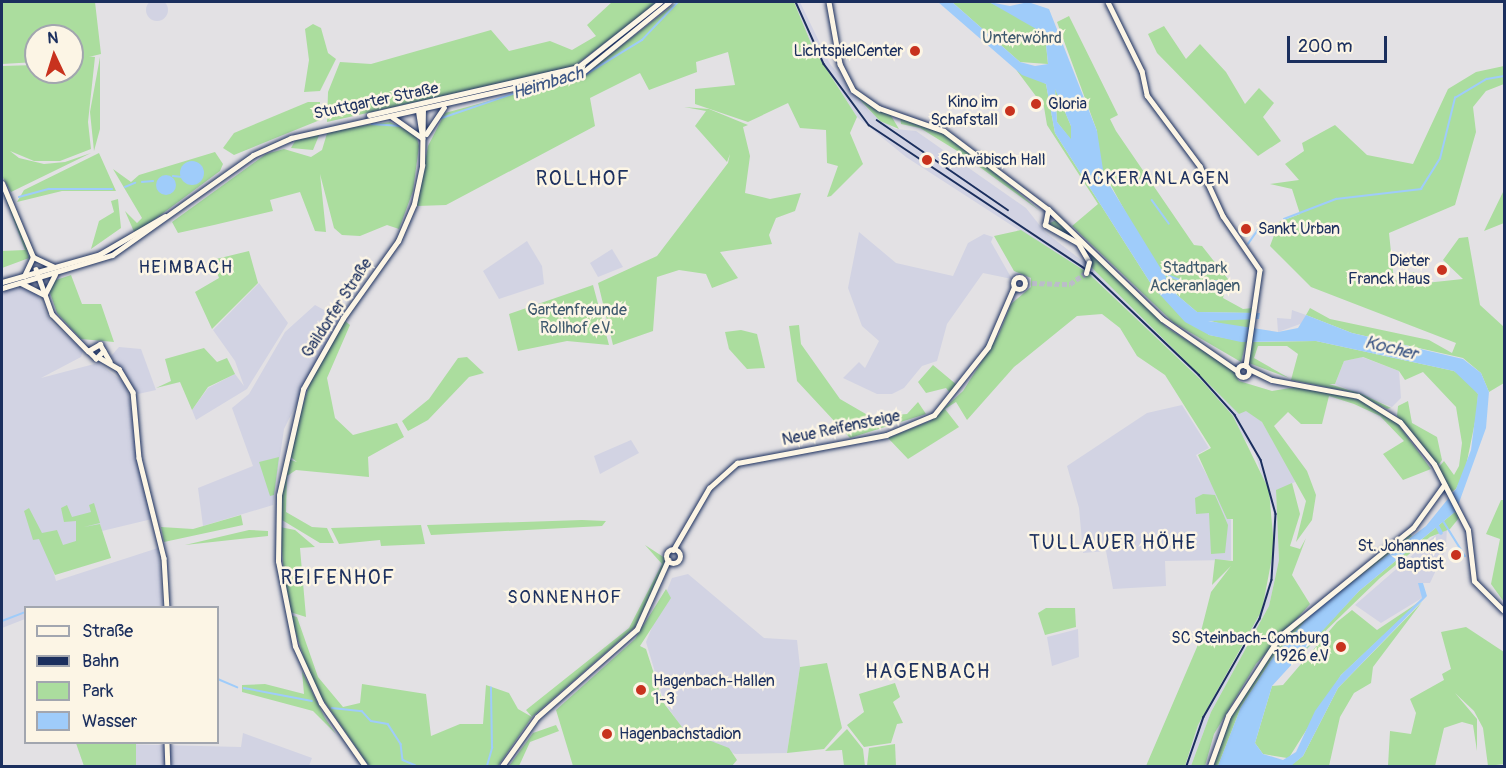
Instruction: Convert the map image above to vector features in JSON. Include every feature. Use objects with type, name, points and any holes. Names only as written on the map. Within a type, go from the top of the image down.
[{"type":"main road","name":"Stuttgarter Straße","points":[[2,282],[55,271],[133,243],[267,148],[578,67],[660,2]]},
{"type":"main road","points":[[421,109],[444,107],[583,72],[669,2]]},
{"type":"main road","points":[[387,116],[403,121],[423,140],[444,107]]},
{"type":"main road","name":"Stuttgarter Straße","points":[[55,271],[131,240],[261,147],[338,121],[421,109]]},
{"type":"main road","name":"Gaildorfer Straße","points":[[365,766],[306,676],[286,615],[278,561],[281,467],[293,418],[320,355],[399,238],[418,189],[423,140],[421,109]]},
{"type":"main road","points":[[2,183],[34,258],[37,273]]},
{"type":"main road","points":[[1048,209],[1045,225],[1078,243],[1089,262],[1086,273]]},
{"type":"main road","points":[[1048,209],[1162,319],[1228,363],[1260,376],[1326,388],[1384,409],[1413,434],[1460,513],[1470,536],[1474,580],[1504,611]]},
{"type":"main road","points":[[34,258],[55,271]]},
{"type":"main road","points":[[24,276],[34,258]]},
{"type":"main road","name":"Stuttgarter Straße","points":[[2,288],[20,283],[37,273]]},
{"type":"main road","points":[[1016,278],[1028,283],[1016,288],[1016,278]]},
{"type":"main road","name":"Neue Reifensteige","points":[[671,561],[673,550],[683,537],[709,488],[737,463],[886,435],[934,416],[988,347],[1016,288]]},
{"type":"main road","name":"Neue Reifensteige","points":[[671,561],[679,553],[683,537]]},
{"type":"main road","points":[[673,550],[679,553]]},
{"type":"main road","points":[[502,766],[537,717],[637,629],[671,561]]},
{"type":"street","points":[[829,2],[849,85],[870,103],[897,114],[923,120],[973,149],[1048,209]]},
{"type":"street","points":[[1108,2],[1144,82],[1261,275],[1244,368]]},
{"type":"street","points":[[44,296],[55,271]]},
{"type":"street","points":[[37,273],[44,296],[57,321],[88,351],[112,363]]},
{"type":"street","points":[[20,283],[44,296]]},
{"type":"street","points":[[80,342],[94,343],[104,351],[133,392],[139,458],[164,558],[167,606]]},
{"type":"street","points":[[88,351],[94,343]]},
{"type":"street","points":[[100,358],[104,351]]},
{"type":"street","points":[[1210,766],[1228,716],[1280,636],[1413,528],[1444,485]]},
{"type":"street","points":[[167,744],[168,766]]},
{"type":"shaded area","points":[[157,-1],[165,2],[168,10],[165,18],[157,21],[149,18],[146,10],[149,2]]},
{"type":"shaded area","points":[[794,2],[800,2],[830,64],[869,111],[895,129],[916,131],[1026,208],[1045,232],[1103,277],[1262,422],[1294,477],[1295,482],[1276,491],[1279,560],[1269,606],[1211,712],[1191,766],[1185,766],[1198,725],[1246,642],[1270,580],[1273,512],[1255,453],[1202,381],[1096,280],[906,157],[857,117],[813,48]]},
{"type":"shaded area","points":[[859,232],[896,263],[953,276],[968,243],[984,234],[993,237],[991,242],[1012,279],[983,273],[947,324],[937,361],[922,366],[904,388],[892,394],[877,394],[843,378],[859,362],[865,368],[879,341],[862,326],[848,288]]},
{"type":"shaded area","points":[[527,241],[542,266],[544,284],[499,299],[483,271]]},
{"type":"shaded area","points":[[612,249],[623,267],[598,277],[590,263]]},
{"type":"shaded area","points":[[259,283],[288,323],[247,389],[196,420],[192,410],[208,388],[235,374],[244,386],[235,361],[213,330]]},
{"type":"shaded area","points":[[20,287],[37,294],[50,321],[83,350],[81,357],[41,378],[98,363],[126,384],[152,519],[102,531],[100,524],[80,547],[51,563],[56,581],[158,548],[163,606],[24,606],[24,619],[2,628],[2,292]]},
{"type":"shaded area","points":[[315,305],[339,318],[284,429],[273,505],[203,526],[198,488],[253,466],[232,408],[249,394],[285,332]]},
{"type":"shaded area","points":[[1292,310],[1306,315],[1303,323],[1278,332],[1277,318],[1291,319]]},
{"type":"shaded area","points":[[119,347],[141,349],[156,390],[138,394],[111,356]]},
{"type":"shaded area","points":[[1362,357],[1399,371],[1401,398],[1392,407],[1335,384],[1344,361]]},
{"type":"shaded area","points":[[1182,405],[1209,448],[1196,455],[1231,520],[1231,560],[1165,561],[1166,586],[1113,589],[1106,551],[1083,553],[1079,508],[1067,466],[1147,413]]},
{"type":"shaded area","points":[[631,440],[639,453],[600,474],[594,456]]},
{"type":"shaded area","points":[[1447,525],[1446,549],[1430,583],[1422,583],[1422,598],[1381,623],[1355,605]]},
{"type":"shaded area","points":[[688,574],[764,638],[797,640],[800,667],[787,753],[735,754],[683,729],[664,702],[646,642],[672,578]]},
{"type":"shaded area","points":[[1078,629],[1079,657],[1052,666],[1047,637]]},
{"type":"shaded area","points":[[243,733],[312,758],[309,766],[84,766],[76,744],[117,744],[241,747]]},
{"type":"green space","points":[[2,2],[95,2],[101,54],[84,58],[84,24],[24,24],[24,63],[2,64]]},
{"type":"green space","points":[[612,2],[659,2],[573,67],[327,122],[328,92],[340,62],[371,64],[491,30],[509,51],[550,41],[572,50],[596,36],[587,25]]},
{"type":"green space","points":[[677,2],[794,2],[813,48],[857,117],[850,133],[863,164],[831,196],[827,197],[838,166],[827,163],[826,130],[800,128],[788,103],[748,122],[695,104],[695,89],[735,85],[728,52],[696,62],[697,72],[649,90],[640,73],[590,98],[595,126],[446,205],[417,206],[428,146],[445,113],[584,75]]},
{"type":"green space","name":"Unterwöhrd","points":[[952,2],[989,2],[1027,20],[1045,34],[1048,64],[1020,62]]},
{"type":"green space","name":"Stadtpark Ackeranlagen","points":[[1069,16],[1118,115],[1110,119],[1116,131],[1194,245],[1202,246],[1228,279],[1223,298],[1243,309],[1253,308],[1252,313],[1197,312],[1177,295],[1148,253],[1098,162],[1097,131],[1057,22]]},
{"type":"green space","points":[[313,24],[321,28],[328,53],[336,59],[320,91],[304,92],[309,60],[305,29]]},
{"type":"green space","points":[[1164,26],[1186,59],[1200,44],[1226,72],[1245,104],[1259,88],[1274,103],[1263,117],[1281,141],[1258,156],[1157,53],[1148,34]]},
{"type":"green space","points":[[84,57],[95,57],[88,122],[91,149],[60,161],[34,161],[10,151],[19,158],[44,164],[65,162],[91,153],[11,192],[2,176],[2,66],[24,65],[24,84],[84,84]]},
{"type":"green space","points":[[100,57],[100,129],[94,151],[90,112]]},
{"type":"green space","points":[[1012,64],[1046,84],[1055,133],[1153,287],[1209,335],[1246,342],[1241,362],[1174,323],[1072,226],[1098,204],[1047,125],[1044,107]]},
{"type":"green space","points":[[1504,66],[1504,84],[1486,91],[1473,107],[1476,132],[1455,205],[1389,233],[1394,281],[1414,272],[1416,284],[1463,279],[1443,260],[1459,238],[1468,237],[1480,305],[1504,327],[1504,383],[1489,392],[1481,373],[1463,358],[1352,333],[1306,315],[1310,308],[1330,319],[1429,340],[1452,353],[1456,343],[1311,287],[1270,246],[1279,222],[1300,214],[1292,189],[1270,184],[1299,180],[1285,164],[1304,151],[1302,143],[1335,125],[1367,155],[1413,164],[1448,89],[1476,72]]},
{"type":"green space","points":[[844,83],[864,102],[890,114],[899,129],[880,121]]},
{"type":"green space","points":[[1055,88],[1071,126],[1071,140],[1057,122]]},
{"type":"green space","points":[[308,102],[320,102],[320,120],[234,155],[223,148],[234,133]]},
{"type":"green space","points":[[684,107],[709,109],[748,125],[743,127],[750,156],[745,193],[770,199],[801,193],[795,211],[776,218],[769,235],[772,244],[720,252],[738,278],[712,288],[706,274],[679,270],[657,277],[653,331],[613,345],[598,283],[657,256],[728,163],[730,154],[727,162],[695,126],[706,111]]},
{"type":"green space","points":[[900,117],[940,131],[970,151],[1040,211],[959,152],[920,128],[901,124]]},
{"type":"green space","points":[[390,122],[416,135],[419,146],[413,191],[399,229],[387,225],[360,236],[342,235],[334,228],[320,174],[326,232],[315,231],[300,192],[270,200],[273,211],[214,225],[178,233],[172,222],[266,154],[284,149],[311,157],[322,150],[328,130]]},
{"type":"green space","points":[[320,133],[313,150],[291,148],[295,141]]},
{"type":"green space","points":[[215,152],[223,164],[220,171],[135,234],[125,211],[137,223],[142,218],[113,169],[131,182],[139,175]]},
{"type":"green space","points":[[99,153],[116,191],[62,191],[17,202],[24,190]]},
{"type":"green space","points":[[2,189],[25,239],[29,258],[2,268],[2,251],[25,250]]},
{"type":"green space","points":[[1504,190],[1504,223],[1484,231],[1485,229]]},
{"type":"green space","points":[[118,199],[121,228],[91,249],[99,221],[114,212],[111,201]]},
{"type":"green space","points":[[1056,220],[1087,249],[1048,224]]},
{"type":"green space","points":[[1021,230],[1088,273],[1202,381],[1233,416],[1269,490],[1274,547],[1262,610],[1198,725],[1185,766],[1146,766],[1197,647],[1211,592],[1231,566],[1212,585],[1215,559],[1233,561],[1233,519],[1227,519],[1198,455],[1211,448],[1165,375],[1137,356],[1120,328],[1102,314],[1077,316],[1014,367],[967,420],[956,402],[945,409],[959,427],[908,459],[888,438],[930,421],[963,391],[999,334],[1011,304],[1031,287],[1031,278],[1014,271],[994,236]]},
{"type":"green space","points":[[249,251],[258,283],[212,329],[195,292],[219,278],[212,260]]},
{"type":"green space","points":[[1090,252],[1166,327],[1233,370],[1239,381],[1272,391],[1302,386],[1364,401],[1398,424],[1431,469],[1403,480],[1383,454],[1404,441],[1380,416],[1354,404],[1329,396],[1322,424],[1301,424],[1288,412],[1274,426],[1307,471],[1316,495],[1312,520],[1296,542],[1306,501],[1262,422],[1246,411],[1239,414],[1092,268]]},
{"type":"green space","points":[[71,275],[82,304],[101,304],[114,342],[81,339],[57,313],[49,290],[53,281]]},
{"type":"green space","name":"Gartenfreunde Rollhof e.V.","points":[[593,285],[609,345],[567,341],[518,351],[509,314]]},
{"type":"green space","points":[[1231,319],[1255,319],[1252,332],[1207,320]]},
{"type":"green space","points":[[344,320],[350,325],[327,378],[335,418],[353,435],[397,423],[404,437],[368,457],[369,477],[296,470],[287,476],[286,512],[312,527],[327,528],[334,543],[320,543],[282,520],[282,474],[285,458],[297,462],[288,455],[310,382]]},
{"type":"green space","points":[[799,325],[801,344],[840,399],[871,417],[907,414],[918,402],[926,414],[850,438],[797,381],[789,326]]},
{"type":"green space","points":[[741,330],[757,334],[765,368],[747,369],[729,349],[725,332]]},
{"type":"green space","points":[[1316,341],[1454,371],[1468,380],[1478,394],[1477,412],[1465,471],[1456,489],[1450,493],[1438,468],[1444,461],[1454,475],[1459,466],[1462,443],[1456,407],[1423,372],[1405,380],[1399,371],[1363,357],[1344,361],[1335,384],[1329,384],[1362,394],[1391,408],[1387,409],[1351,392],[1291,380],[1298,354],[1287,346],[1258,346],[1254,358],[1289,378],[1249,363],[1253,342]]},
{"type":"green space","points":[[204,348],[217,362],[227,358],[235,374],[208,387],[192,410],[180,382],[156,388],[171,381],[165,359]]},
{"type":"green space","points":[[467,357],[484,373],[469,377],[428,420],[408,431],[402,421],[429,399],[458,358]]},
{"type":"green space","points":[[933,365],[957,385],[950,393],[946,388],[926,393],[918,382]]},
{"type":"green space","points":[[1408,401],[1412,423],[1437,437],[1442,460],[1437,467],[1397,416],[1398,406]]},
{"type":"green space","points":[[279,457],[274,495],[270,496],[259,462]]},
{"type":"green space","points":[[1292,483],[1300,514],[1290,546],[1300,549],[1306,538],[1292,575],[1310,604],[1256,664],[1214,734],[1205,766],[1191,766],[1211,712],[1269,606],[1279,560],[1276,490]]},
{"type":"green space","points":[[1203,494],[1215,495],[1228,525],[1225,553],[1211,554],[1209,513],[1196,514],[1195,498]]},
{"type":"green space","points":[[1501,500],[1504,500],[1504,602],[1491,584],[1500,539],[1486,534]]},
{"type":"green space","points":[[94,503],[100,523],[84,527],[100,524],[111,558],[55,575],[39,539],[33,540],[24,511],[29,508],[42,533],[57,530],[63,545],[76,541],[76,521],[64,522],[61,508],[67,505],[72,517],[91,512],[89,505]]},
{"type":"green space","points":[[1456,511],[1459,518],[1450,529],[1430,537],[1380,578],[1278,677],[1359,591]]},
{"type":"green space","points":[[241,515],[243,525],[164,542],[161,527],[193,529]]},
{"type":"green space","points":[[606,521],[602,526],[431,535],[427,525]]},
{"type":"green space","points":[[421,525],[425,544],[381,546],[380,540],[339,544],[331,528]]},
{"type":"green space","points":[[280,527],[295,530],[315,547],[300,548],[306,617],[287,611]]},
{"type":"green space","points":[[249,530],[268,531],[268,536],[185,545]]},
{"type":"green space","points":[[1409,532],[1412,536],[1355,580],[1274,656],[1241,707],[1218,766],[1213,766],[1226,722],[1273,647],[1297,620]]},
{"type":"green space","points":[[645,545],[665,558],[664,568],[635,627],[532,717],[526,710],[629,628],[662,564]]},
{"type":"green space","points":[[666,589],[671,598],[640,646],[646,649],[663,702],[685,731],[729,748],[737,760],[732,766],[573,766],[556,710],[635,639]]},
{"type":"green space","points":[[1419,602],[1341,675],[1290,756],[1294,763],[1303,756],[1338,688],[1422,602],[1373,667],[1371,683],[1354,693],[1340,717],[1329,766],[1291,766],[1287,758],[1263,754],[1255,743],[1272,686],[1283,685],[1337,622],[1352,610],[1377,630]]},
{"type":"green space","points":[[1046,608],[1075,608],[1076,627],[1045,635],[1038,613]]},
{"type":"green space","points":[[290,615],[297,617],[318,677],[343,707],[360,703],[362,684],[426,694],[431,736],[460,724],[483,724],[486,685],[509,693],[518,709],[532,717],[498,766],[369,766],[313,685]]},
{"type":"green space","points":[[1466,627],[1504,652],[1504,764],[1488,766],[1483,728],[1474,711],[1455,693],[1477,719],[1477,751],[1473,725],[1462,722],[1444,728],[1435,766],[1388,766],[1390,731],[1411,734],[1416,713],[1410,699],[1444,680],[1442,674],[1451,669],[1441,632]]},
{"type":"green space","points":[[827,663],[842,728],[824,749],[787,753],[800,667]]},
{"type":"green space","points":[[302,671],[325,718],[336,734],[313,711],[242,692],[242,685],[265,684],[304,694]]},
{"type":"green space","points":[[895,683],[900,697],[893,702],[903,723],[897,724],[891,743],[864,747],[847,725],[864,712],[859,694]]},
{"type":"green space","points":[[556,725],[559,731],[530,742],[519,766],[509,766],[533,733]]},
{"type":"green space","points":[[847,729],[863,749],[865,766],[844,766],[842,750],[825,751]]},
{"type":"green space","points":[[76,744],[136,744],[136,766],[84,766]]},
{"type":"green space","points":[[895,744],[896,766],[867,766],[869,748]]},
{"type":"water","name":"Kocher","points":[[938,2],[952,2],[1020,62],[1035,66],[1048,64],[1045,34],[989,2],[1010,6],[1028,2],[1049,9],[1097,131],[1104,176],[1177,295],[1197,312],[1260,313],[1259,319],[1208,321],[1278,332],[1298,328],[1306,315],[1352,333],[1463,359],[1481,373],[1489,392],[1486,428],[1456,511],[1359,591],[1272,686],[1255,743],[1263,754],[1283,760],[1296,752],[1315,711],[1341,675],[1422,598],[1418,583],[1423,583],[1427,596],[1338,688],[1303,756],[1291,766],[1218,766],[1241,707],[1274,656],[1313,612],[1426,526],[1456,489],[1471,450],[1478,394],[1454,371],[1316,341],[1241,342],[1209,335],[1185,322],[1153,287],[1055,133],[1046,84],[1022,75]],"holes":[[[1055,89],[1071,126],[1071,139],[1057,122]]]},
{"type":"water","points":[[192,161],[197,162],[203,168],[203,178],[197,184],[192,185],[187,184],[181,178],[180,173],[181,168],[187,162]]},
{"type":"water","points":[[162,175],[170,175],[176,181],[176,189],[170,195],[162,195],[156,189],[156,181]]},
{"type":"waterway","name":"Heimbach","points":[[439,119],[533,87],[580,78],[642,40],[678,2]]},
{"type":"waterway","points":[[1284,219],[1336,199],[1421,189],[1440,159],[1455,98],[1487,79],[1504,76]]},
{"type":"waterway","name":"Heimbach","points":[[372,124],[401,126]]},
{"type":"waterway","name":"Heimbach","points":[[173,176],[182,177]]},
{"type":"waterway","name":"Heimbach","points":[[142,182],[153,181]]},
{"type":"waterway","name":"Heimbach","points":[[125,187],[135,183]]},
{"type":"waterway","name":"Heimbach","points":[[19,197],[49,189],[112,189]]},
{"type":"waterway","points":[[1152,200],[1169,223]]},
{"type":"waterway","points":[[1248,244],[1260,227]]},
{"type":"waterway","points":[[1160,272],[1189,284]]},
{"type":"waterway","points":[[1192,283],[1200,290],[1203,281],[1221,281]]},
{"type":"waterway","points":[[1444,522],[1465,556]]},
{"type":"waterway","points":[[1436,524],[1441,533]]},
{"type":"waterway","points":[[2,621],[24,612]]},
{"type":"waterway","points":[[219,679],[237,687]]},
{"type":"waterway","points":[[244,688],[312,701]]},
{"type":"waterway","points":[[487,766],[492,748],[491,688]]},
{"type":"waterway","points":[[332,708],[362,711],[371,721],[388,724],[401,744],[403,760],[415,765]]},
{"type":"tunnel","points":[[1032,283],[1070,284],[1086,273]]},
{"type":"railway","points":[[796,2],[824,64],[869,125],[1092,273],[1199,375],[1235,415],[1261,460],[1276,514],[1272,580],[1260,619],[1204,717],[1187,766]]},
{"type":"railway","points":[[877,120],[1008,210]]},
{"type":"place","name":"LichtspielCenter","points":[[915,51]]},
{"type":"place","name":"Gloria","points":[[1036,104]]},
{"type":"place","name":"Kino im Schafstall","points":[[1010,111]]},
{"type":"place","name":"Schwäbisch Hall","points":[[927,160]]},
{"type":"place","name":"Sankt Urban","points":[[1246,229]]},
{"type":"place","name":"Dieter Franck Haus","points":[[1442,270]]},
{"type":"place","name":"St. Johannes Baptist","points":[[1456,555]]},
{"type":"place","name":"SC Steinbach-Comburg 1926 e.V","points":[[1341,647]]},
{"type":"place","name":"Hagenbach-Hallen 1-3","points":[[641,690]]},
{"type":"place","name":"Hagenbachstadion","points":[[607,734]]},
{"type":"district","name":"ROLLHOF","points":[[583,178]]},
{"type":"district","name":"ACKERANLAGEN","points":[[1155,179]]},
{"type":"district","name":"HEIMBACH","points":[[186,268]]},
{"type":"district","name":"TULLAUER HÖHE","points":[[1113,542]]},
{"type":"district","name":"REIFENHOF","points":[[338,577]]},
{"type":"district","name":"SONNENHOF","points":[[565,598]]},
{"type":"district","name":"HAGENBACH","points":[[928,671]]}]
